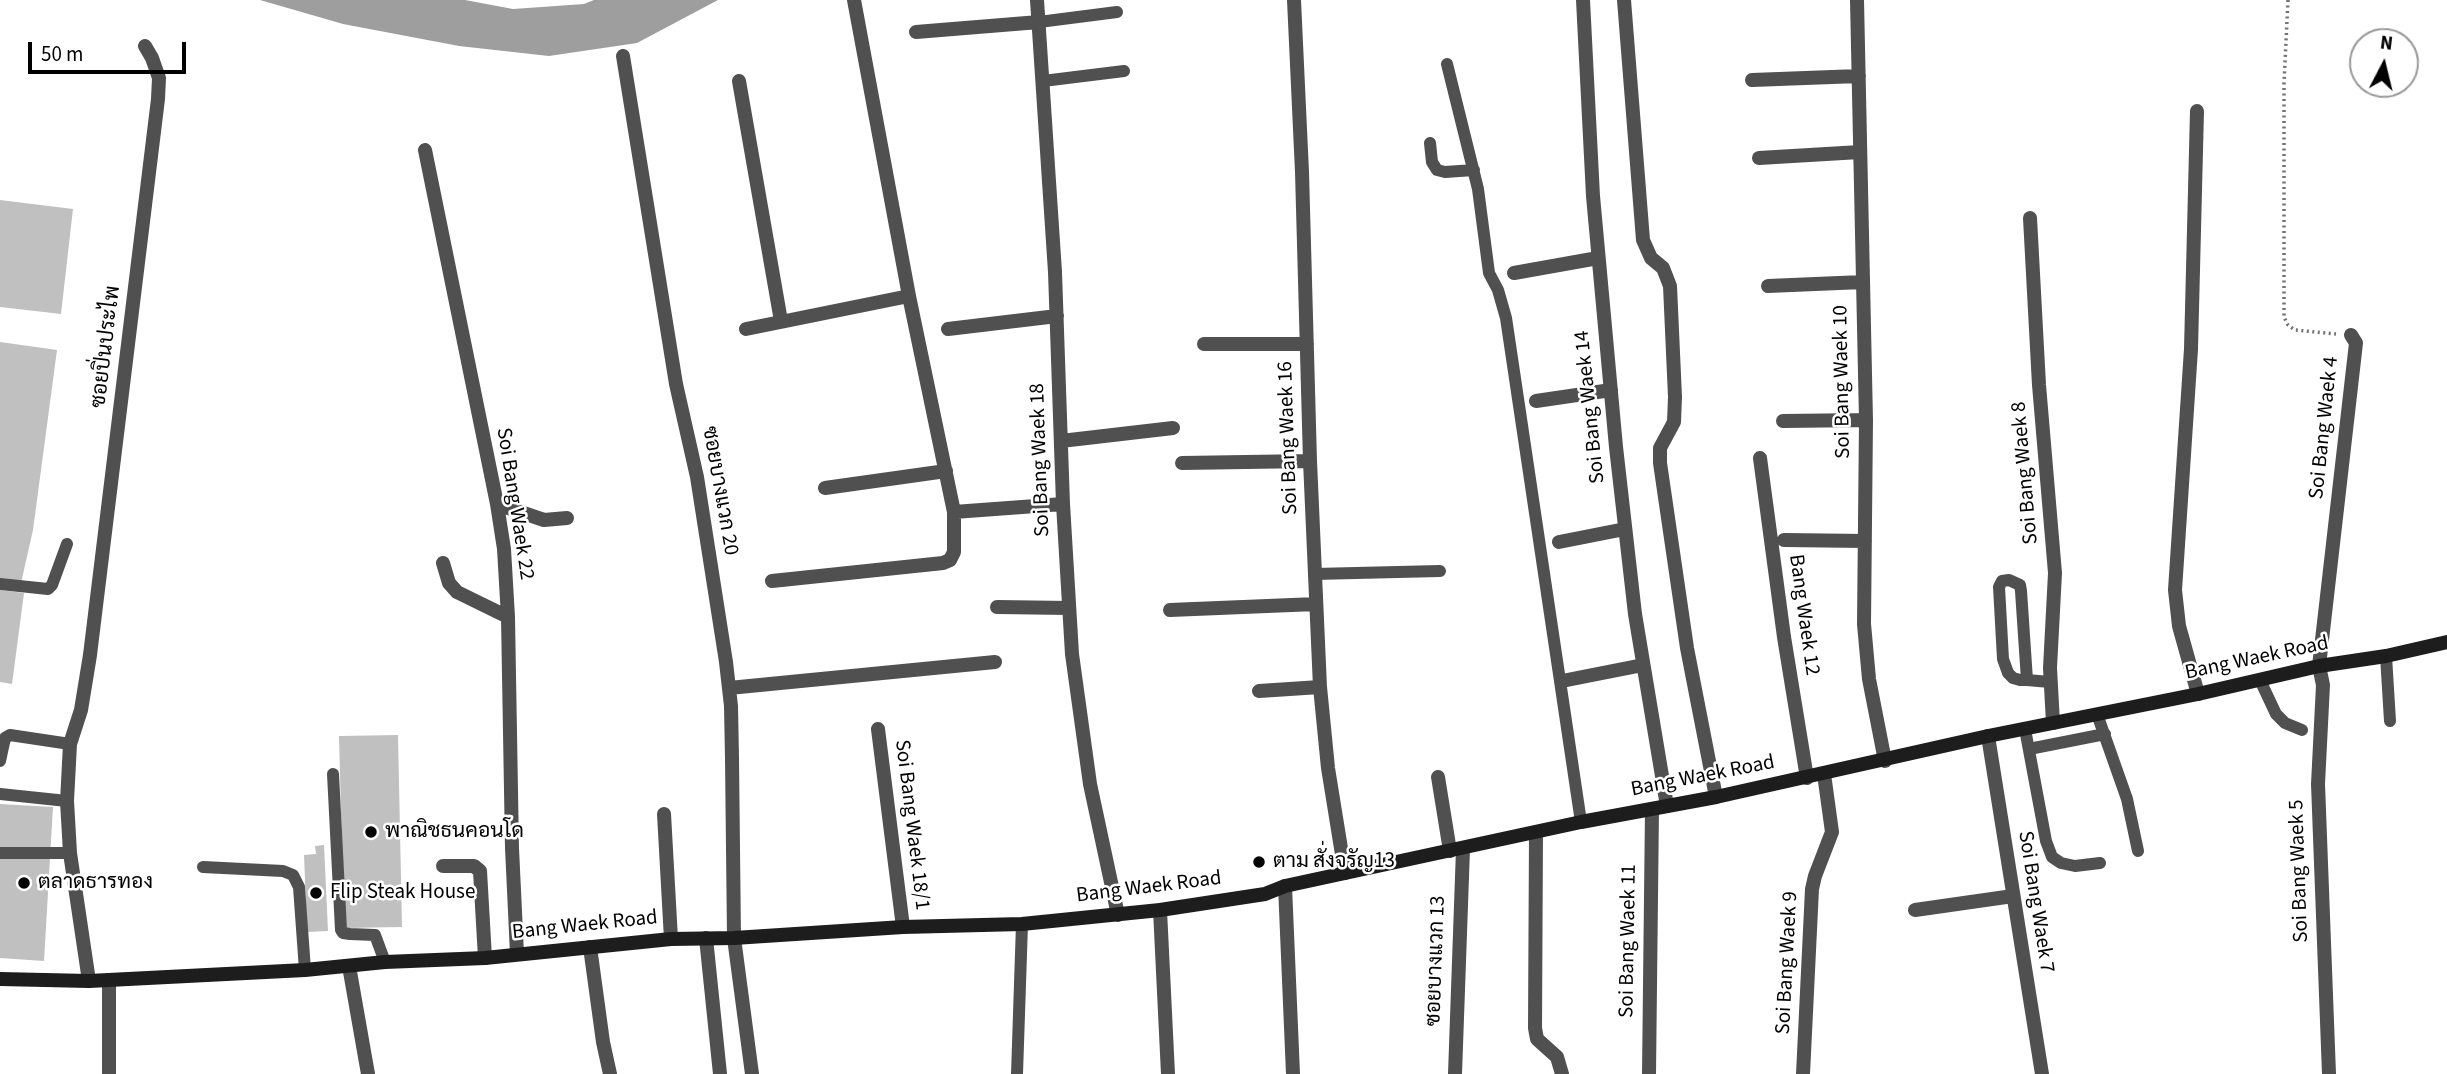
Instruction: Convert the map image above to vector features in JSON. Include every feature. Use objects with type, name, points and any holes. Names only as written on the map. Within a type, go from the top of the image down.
[{"type":"main road","name":"Bang Waek Road","points":[[0,979],[89,981],[305,970],[385,962],[485,958],[671,939],[1022,924],[1160,910],[1265,894],[1285,886],[1581,822],[1716,797],[1988,736],[2198,694],[2319,666],[2386,656],[2447,642]]},
{"type":"street","points":[[772,581],[943,563],[950,560],[954,552],[954,512],[909,296],[854,0]]},
{"type":"street","name":"Soi Bang Waek 18","points":[[1037,0],[1057,316],[1063,504],[1075,683],[1090,784],[1118,915]]},
{"type":"street","name":"Soi Bang Waek 16","points":[[1294,0],[1303,172],[1310,461],[1320,687],[1328,768],[1345,873]]},
{"type":"street","name":"Soi Bang Waek 14","points":[[1583,0],[1598,258],[1634,614],[1643,665],[1660,807]]},
{"type":"street","points":[[1624,0],[1643,240],[1651,258],[1663,268],[1670,286],[1674,422],[1660,448],[1660,463],[1688,648],[1716,797]]},
{"type":"street","name":"Soi Bang Waek 10","points":[[1857,0],[1866,420],[1864,624],[1869,679],[1885,761]]},
{"type":"street","points":[[916,32],[1039,22]]},
{"type":"street","name":"ซอยปิ่นประไพ","points":[[89,981],[70,853],[67,801],[70,744],[80,710],[90,655],[158,99],[159,78],[145,46]]},
{"type":"street","name":"ซอยบางแวก 20","points":[[623,56],[676,384],[697,477],[729,688],[733,758],[734,937],[752,1074]]},
{"type":"street","points":[[1752,80],[1859,76]]},
{"type":"street","points":[[739,80],[781,321]]},
{"type":"street","points":[[2197,111],[2191,349],[2175,590],[2179,626],[2198,694]]},
{"type":"street","name":"Soi Bang Waek 22","points":[[425,150],[504,549],[517,954]]},
{"type":"street","points":[[1759,158],[1860,152]]},
{"type":"street","name":"Soi Bang Waek 8","points":[[2030,218],[2039,385],[2054,560],[2050,682],[2053,723]]},
{"type":"street","points":[[1514,273],[1598,258]]},
{"type":"street","points":[[1768,286],[1863,282]]},
{"type":"street","points":[[746,329],[909,296]]},
{"type":"street","points":[[948,329],[1057,316]]},
{"type":"street","name":"Soi Bang Waek 4","points":[[2319,666],[2356,343],[2351,335]]},
{"type":"street","points":[[1203,344],[1307,344]]},
{"type":"street","points":[[1536,401],[1611,390]]},
{"type":"street","points":[[1783,421],[1866,420]]},
{"type":"street","points":[[1060,441],[1173,428]]},
{"type":"street","name":"Bang Waek 12","points":[[1760,458],[1784,637],[1807,778]]},
{"type":"street","points":[[1182,463],[1310,461]]},
{"type":"street","points":[[825,488],[946,471]]},
{"type":"street","points":[[497,504],[544,520],[567,518]]},
{"type":"street","points":[[954,512],[1063,504]]},
{"type":"street","points":[[1559,542],[1625,529]]},
{"type":"street","points":[[1784,540],[1865,541]]},
{"type":"street","points":[[443,563],[449,583],[457,592],[508,617]]},
{"type":"street","points":[[1170,610],[1316,604]]},
{"type":"street","points":[[997,607],[1069,608]]},
{"type":"street","points":[[729,688],[995,662]]},
{"type":"street","points":[[1567,680],[1643,665]]},
{"type":"street","name":"Soi Bang Waek 5","points":[[2319,666],[2323,685],[2318,784],[2329,1074]]},
{"type":"street","points":[[1259,691],[1320,687]]},
{"type":"street","name":"Soi Bang Waek 18/1","points":[[878,729],[903,927]]},
{"type":"street","name":"Soi Bang Waek 7","points":[[1988,736],[2042,1074]]},
{"type":"street","name":"Soi Bang Waek 9","points":[[1803,1074],[1812,889],[1832,832],[1824,774]]},
{"type":"street","name":"ซอยบางแวก 13","points":[[1438,777],[1456,850],[1455,1074]]},
{"type":"street","name":"Soi Bang Waek 11","points":[[1649,1074],[1660,807]]},
{"type":"street","points":[[664,814],[671,939]]},
{"type":"street","points":[[1536,833],[1535,1028],[1537,1039],[1557,1057],[1562,1074]]},
{"type":"street","points":[[443,866],[474,866],[480,871],[485,958]]},
{"type":"street","points":[[1285,886],[1293,1074]]},
{"type":"street","points":[[1915,910],[2013,895]]},
{"type":"street","points":[[1160,910],[1168,1074]]},
{"type":"street","points":[[706,938],[720,1074]]},
{"type":"street","points":[[590,947],[610,1074]]},
{"type":"street","points":[[349,966],[368,1074]]},
{"type":"street","points":[[109,980],[109,1074]]},
{"type":"street","points":[[599,1074],[603,1042]]},
{"type":"lane","points":[[1039,22],[1117,12]]},
{"type":"lane","points":[[1447,64],[1474,170],[1489,273],[1498,290],[1506,318],[1581,822]]},
{"type":"lane","points":[[1042,82],[1124,71]]},
{"type":"lane","points":[[1430,143],[1431,157],[1437,170],[1474,170]]},
{"type":"lane","points":[[0,584],[48,589],[52,585],[67,544]]},
{"type":"lane","points":[[1314,574],[1440,571]]},
{"type":"lane","points":[[2027,680],[2020,585],[2009,580],[2002,581],[1999,587],[2003,659],[2008,673],[2013,678],[2027,680],[2050,682]]},
{"type":"lane","points":[[2386,656],[2390,721]]},
{"type":"lane","points":[[2260,680],[2276,714],[2286,723],[2302,730]]},
{"type":"lane","points":[[2097,714],[2127,799],[2138,850]]},
{"type":"lane","points":[[2025,729],[2046,841],[2052,857],[2061,863],[2075,866],[2100,863]]},
{"type":"lane","points":[[2029,750],[2105,734]]},
{"type":"lane","points":[[0,761],[5,738],[10,735],[70,744]]},
{"type":"lane","points":[[333,774],[341,930],[343,933],[375,935],[385,962]]},
{"type":"lane","points":[[0,794],[67,801]]},
{"type":"lane","points":[[0,853],[70,853]]},
{"type":"lane","points":[[203,867],[283,871],[293,875],[299,887],[305,970]]},
{"type":"lane","points":[[1017,1074],[1022,924]]},
{"type":"path","name":"Soi Bang Waek 4","points":[[2288,0],[2284,83],[2284,317],[2288,325],[2295,330],[2351,335]]},
{"type":"shaded area","points":[[260,0],[465,0],[513,9],[584,4],[594,0],[718,0],[637,43],[549,56],[459,46],[343,24]]},
{"type":"building","points":[[0,200],[73,209],[61,314],[0,307]]},
{"type":"building","points":[[0,342],[57,350],[33,530],[21,583],[0,581]]},
{"type":"building","points":[[0,590],[24,593],[12,684],[0,682]]},
{"type":"building","name":"พาณิชธนคอนโด","points":[[398,735],[402,927],[344,928],[339,736]]},
{"type":"building","name":"ตลาดธารทอง","points":[[0,804],[53,807],[44,961],[0,958]]},
{"type":"building","name":"Flip Steak House","points":[[324,845],[328,931],[307,932],[304,855],[316,854],[315,846]]},
{"type":"place","name":"พาณิชธนคอนโด","points":[[371,832]]},
{"type":"place","name":"ตาม สั่งจรัญ13","points":[[1259,862]]},
{"type":"place","name":"ตลาดธารทอง","points":[[24,883]]},
{"type":"place","name":"Flip Steak House","points":[[316,893]]}]
